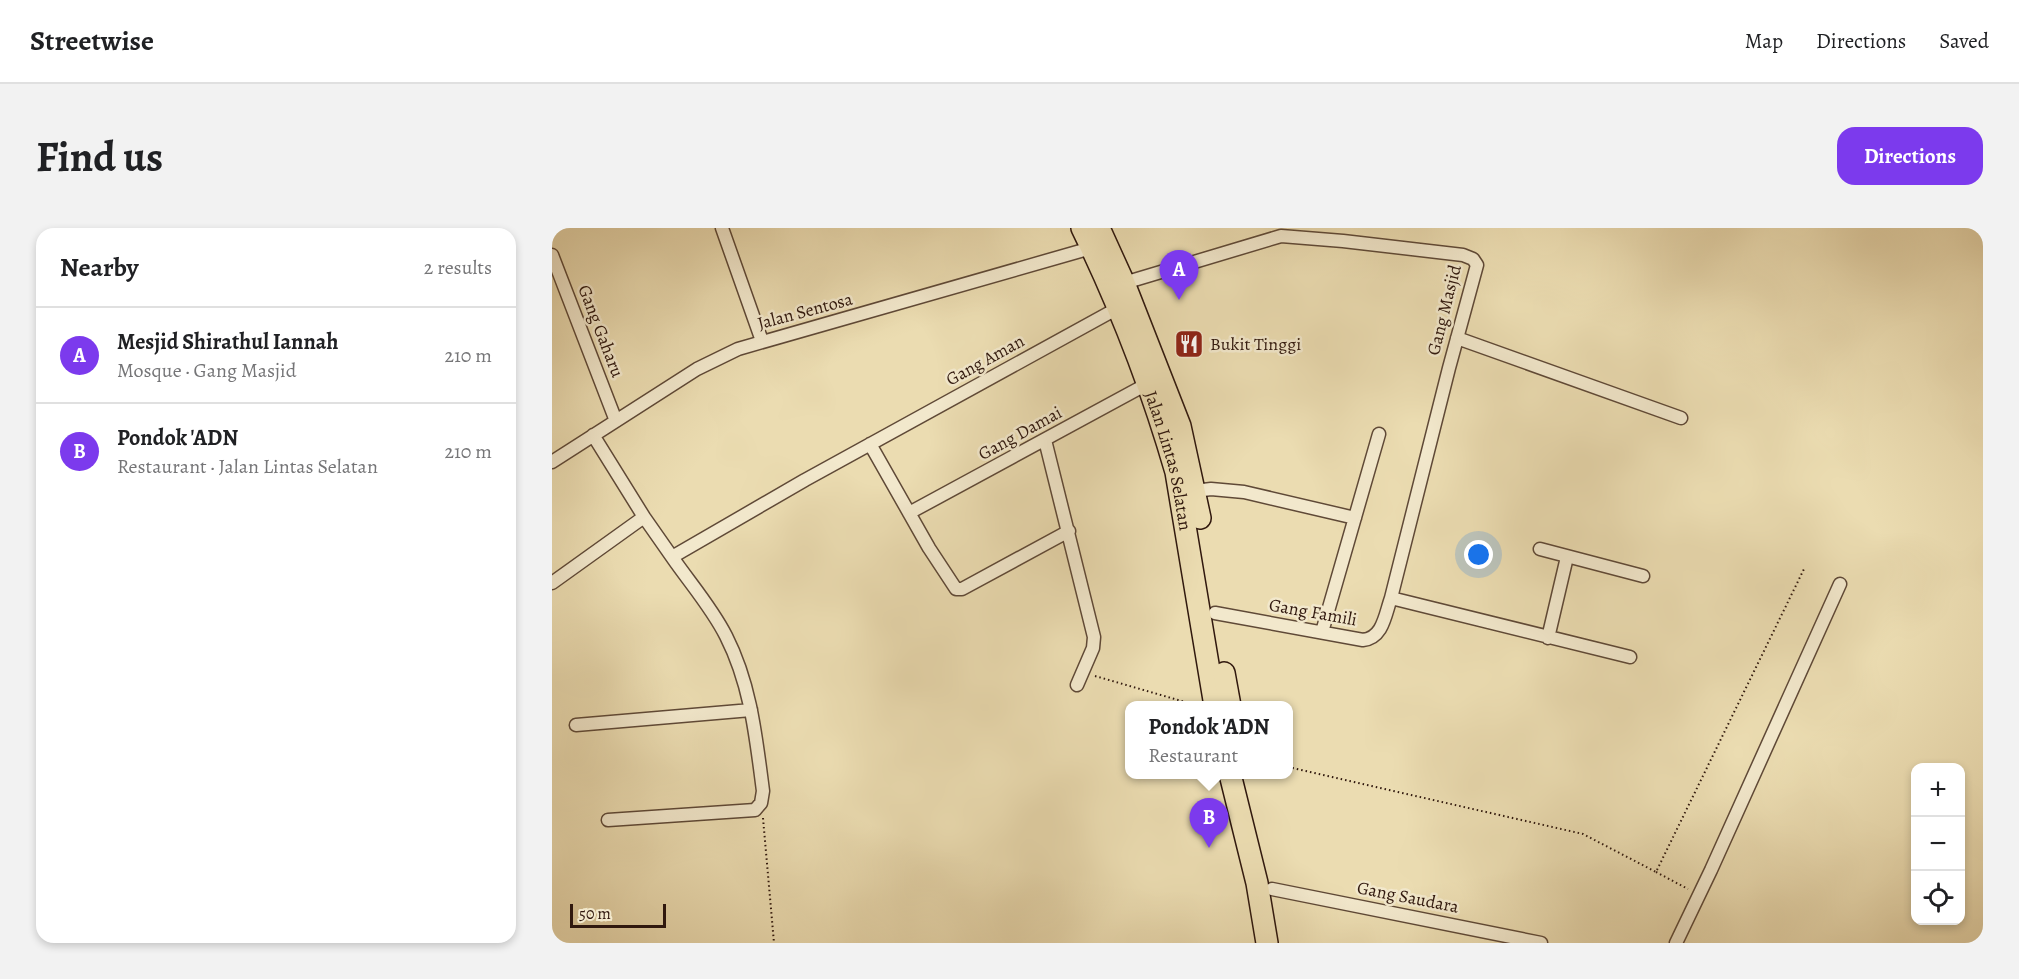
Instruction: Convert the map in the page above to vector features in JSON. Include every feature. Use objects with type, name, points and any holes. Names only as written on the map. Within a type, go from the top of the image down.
[{"type":"highway","name":"Jalan Lintas Selatan","points":[[1082,228],[1095,238],[1124,283],[1180,426],[1195,490],[1229,701]]},
{"type":"highway","name":"Jalan Lintas Selatan","points":[[1095,238],[1118,308],[1165,434],[1182,498],[1214,701]]},
{"type":"highway","points":[[1231,779],[1257,883],[1268,943]]},
{"type":"highway","points":[[1246,779],[1282,943]]},
{"type":"street","points":[[722,228],[762,341]]},
{"type":"street","name":"Gang Masjid","points":[[1124,283],[1281,236],[1463,255],[1473,259],[1476,265],[1414,508]]},
{"type":"street","name":"Jalan Sentosa","points":[[552,462],[697,369],[738,350],[762,341],[929,296],[1095,238]]},
{"type":"street","name":"Gang Gaharu","points":[[552,255],[616,421]]},
{"type":"street","name":"Gang Aman","points":[[672,557],[870,444],[1118,308]]},
{"type":"street","points":[[1456,338],[1681,418]]},
{"type":"street","name":"Gang Damai","points":[[909,513],[1147,384]]},
{"type":"street","points":[[1322,632],[1379,434]]},
{"type":"street","points":[[593,435],[644,517],[711,610],[726,636],[744,678],[763,791],[761,803],[755,810],[608,820]]},
{"type":"street","points":[[1046,440],[1094,637],[1093,648],[1079,679]]},
{"type":"street","points":[[870,444],[929,548],[956,590],[1069,531]]},
{"type":"street","points":[[1195,490],[1244,492],[1355,518]]},
{"type":"street","name":"Gang Famili","points":[[1215,613],[1363,640],[1371,639],[1379,633],[1391,597],[1414,508]]},
{"type":"street","points":[[552,583],[644,517]]},
{"type":"street","points":[[1540,549],[1643,576]]},
{"type":"street","points":[[1548,638],[1567,557]]},
{"type":"street","points":[[1676,943],[1840,585]]},
{"type":"street","points":[[1391,597],[1630,657]]},
{"type":"street","points":[[576,726],[751,710]]},
{"type":"street","name":"Gang Saudara","points":[[1272,889],[1539,942]]},
{"type":"path","points":[[1656,872],[1804,569]]},
{"type":"path","points":[[1079,679],[1181,701]]},
{"type":"path","points":[[1293,767],[1582,834],[1699,895]]},
{"type":"path","points":[[761,803],[774,943]]},
{"type":"place","name":"Mesjid Shirathul Iannah","points":[[1179,300]]},
{"type":"place","name":"Bukit Tinggi","points":[[1189,344]]},
{"type":"place","name":"Pondok 'ADN","points":[[1209,848]]}]
